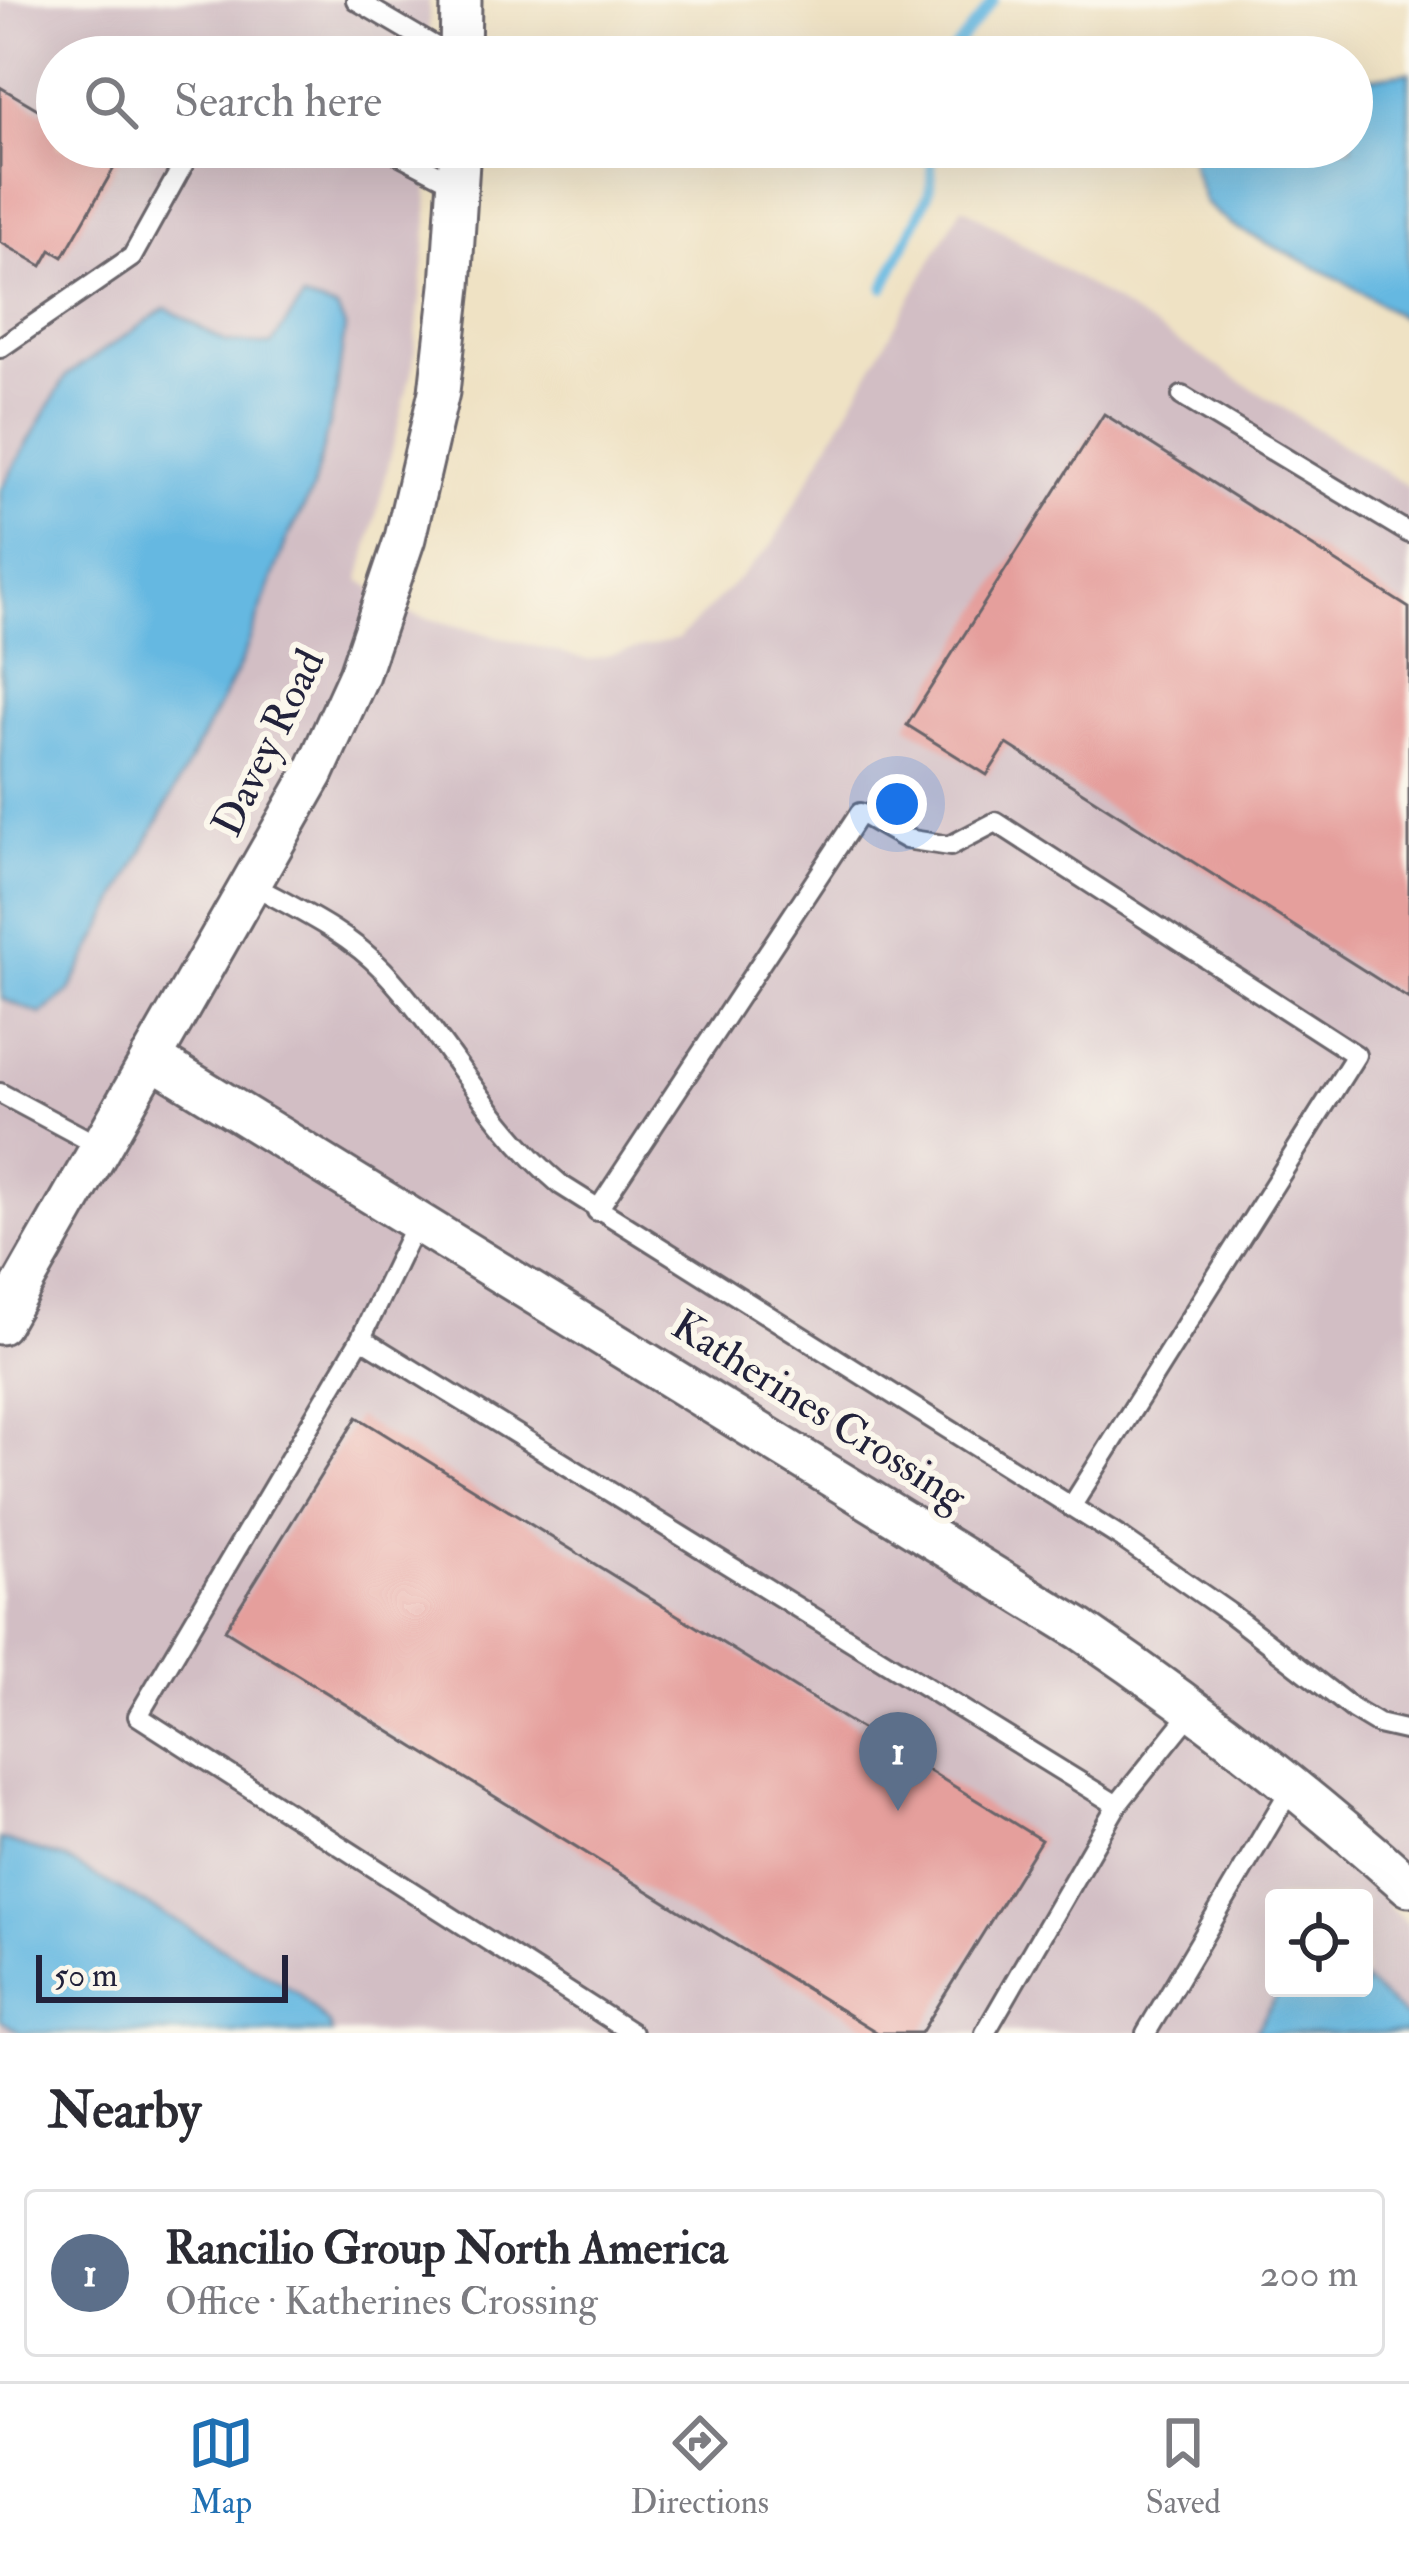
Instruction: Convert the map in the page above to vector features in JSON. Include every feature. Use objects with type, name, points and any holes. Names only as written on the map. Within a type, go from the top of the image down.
[{"type":"street","points":[[458,36],[461,0]]},
{"type":"street","name":"Davey Road","points":[[0,1324],[314,773],[359,674],[404,538],[439,392],[459,168]]},
{"type":"street","name":"Katherines Crossing","points":[[151,1058],[1021,1593],[1195,1708],[1409,1886]]},
{"type":"lane","points":[[356,0],[420,36]]},
{"type":"lane","points":[[0,348],[132,257],[181,168]]},
{"type":"lane","points":[[1182,396],[1409,533]]},
{"type":"lane","points":[[597,1211],[860,812],[906,839],[950,846],[996,822],[1356,1055],[1071,1507]]},
{"type":"lane","points":[[250,884],[322,923],[382,969],[514,1141],[561,1185],[1071,1507],[1228,1612],[1354,1709],[1378,1724],[1409,1731]]},
{"type":"lane","points":[[0,1093],[101,1147]]},
{"type":"lane","points":[[417,1221],[361,1338],[138,1716],[632,2033]]},
{"type":"lane","points":[[361,1338],[1117,1805]]},
{"type":"lane","points":[[985,2033],[1117,1805],[1195,1708]]},
{"type":"lane","points":[[1146,2033],[1293,1785]]},
{"type":"shaded area","points":[[0,0],[429,0],[429,36],[36,36],[36,168],[428,168],[428,221],[413,365],[360,580],[412,614],[588,660],[678,639],[772,545],[962,206],[1409,487],[1409,1871],[1388,1906],[1409,1926],[1409,2033],[0,2033]]},
{"type":"water","points":[[1409,72],[1409,322],[1343,281],[1231,225],[1205,203],[1193,168],[1373,168],[1373,77]]},
{"type":"water","points":[[303,299],[337,309],[345,327],[336,395],[312,492],[287,539],[241,663],[69,992],[41,1014],[2,999],[0,491],[67,375],[166,308],[226,342],[271,345]]},
{"type":"water","points":[[0,1839],[65,1859],[185,1926],[298,1993],[332,2033],[21,2033],[0,2020]]},
{"type":"water","points":[[1373,1988],[1409,2021],[1409,2033],[1254,2033],[1276,1997],[1373,1997]]},
{"type":"building","points":[[0,87],[36,108],[36,168],[114,168],[63,257],[51,250],[42,266],[0,242]]},
{"type":"building","points":[[1104,414],[1409,608],[1409,999],[1007,744],[987,775],[907,725]]},
{"type":"building","points":[[357,1417],[1041,1840],[921,2033],[878,2033],[225,1630]]},
{"type":"waterway","points":[[965,36],[994,0]]},
{"type":"waterway","points":[[884,288],[928,195],[931,168]]},
{"type":"place","name":"Rancilio Group North America","points":[[898,1811]]}]
